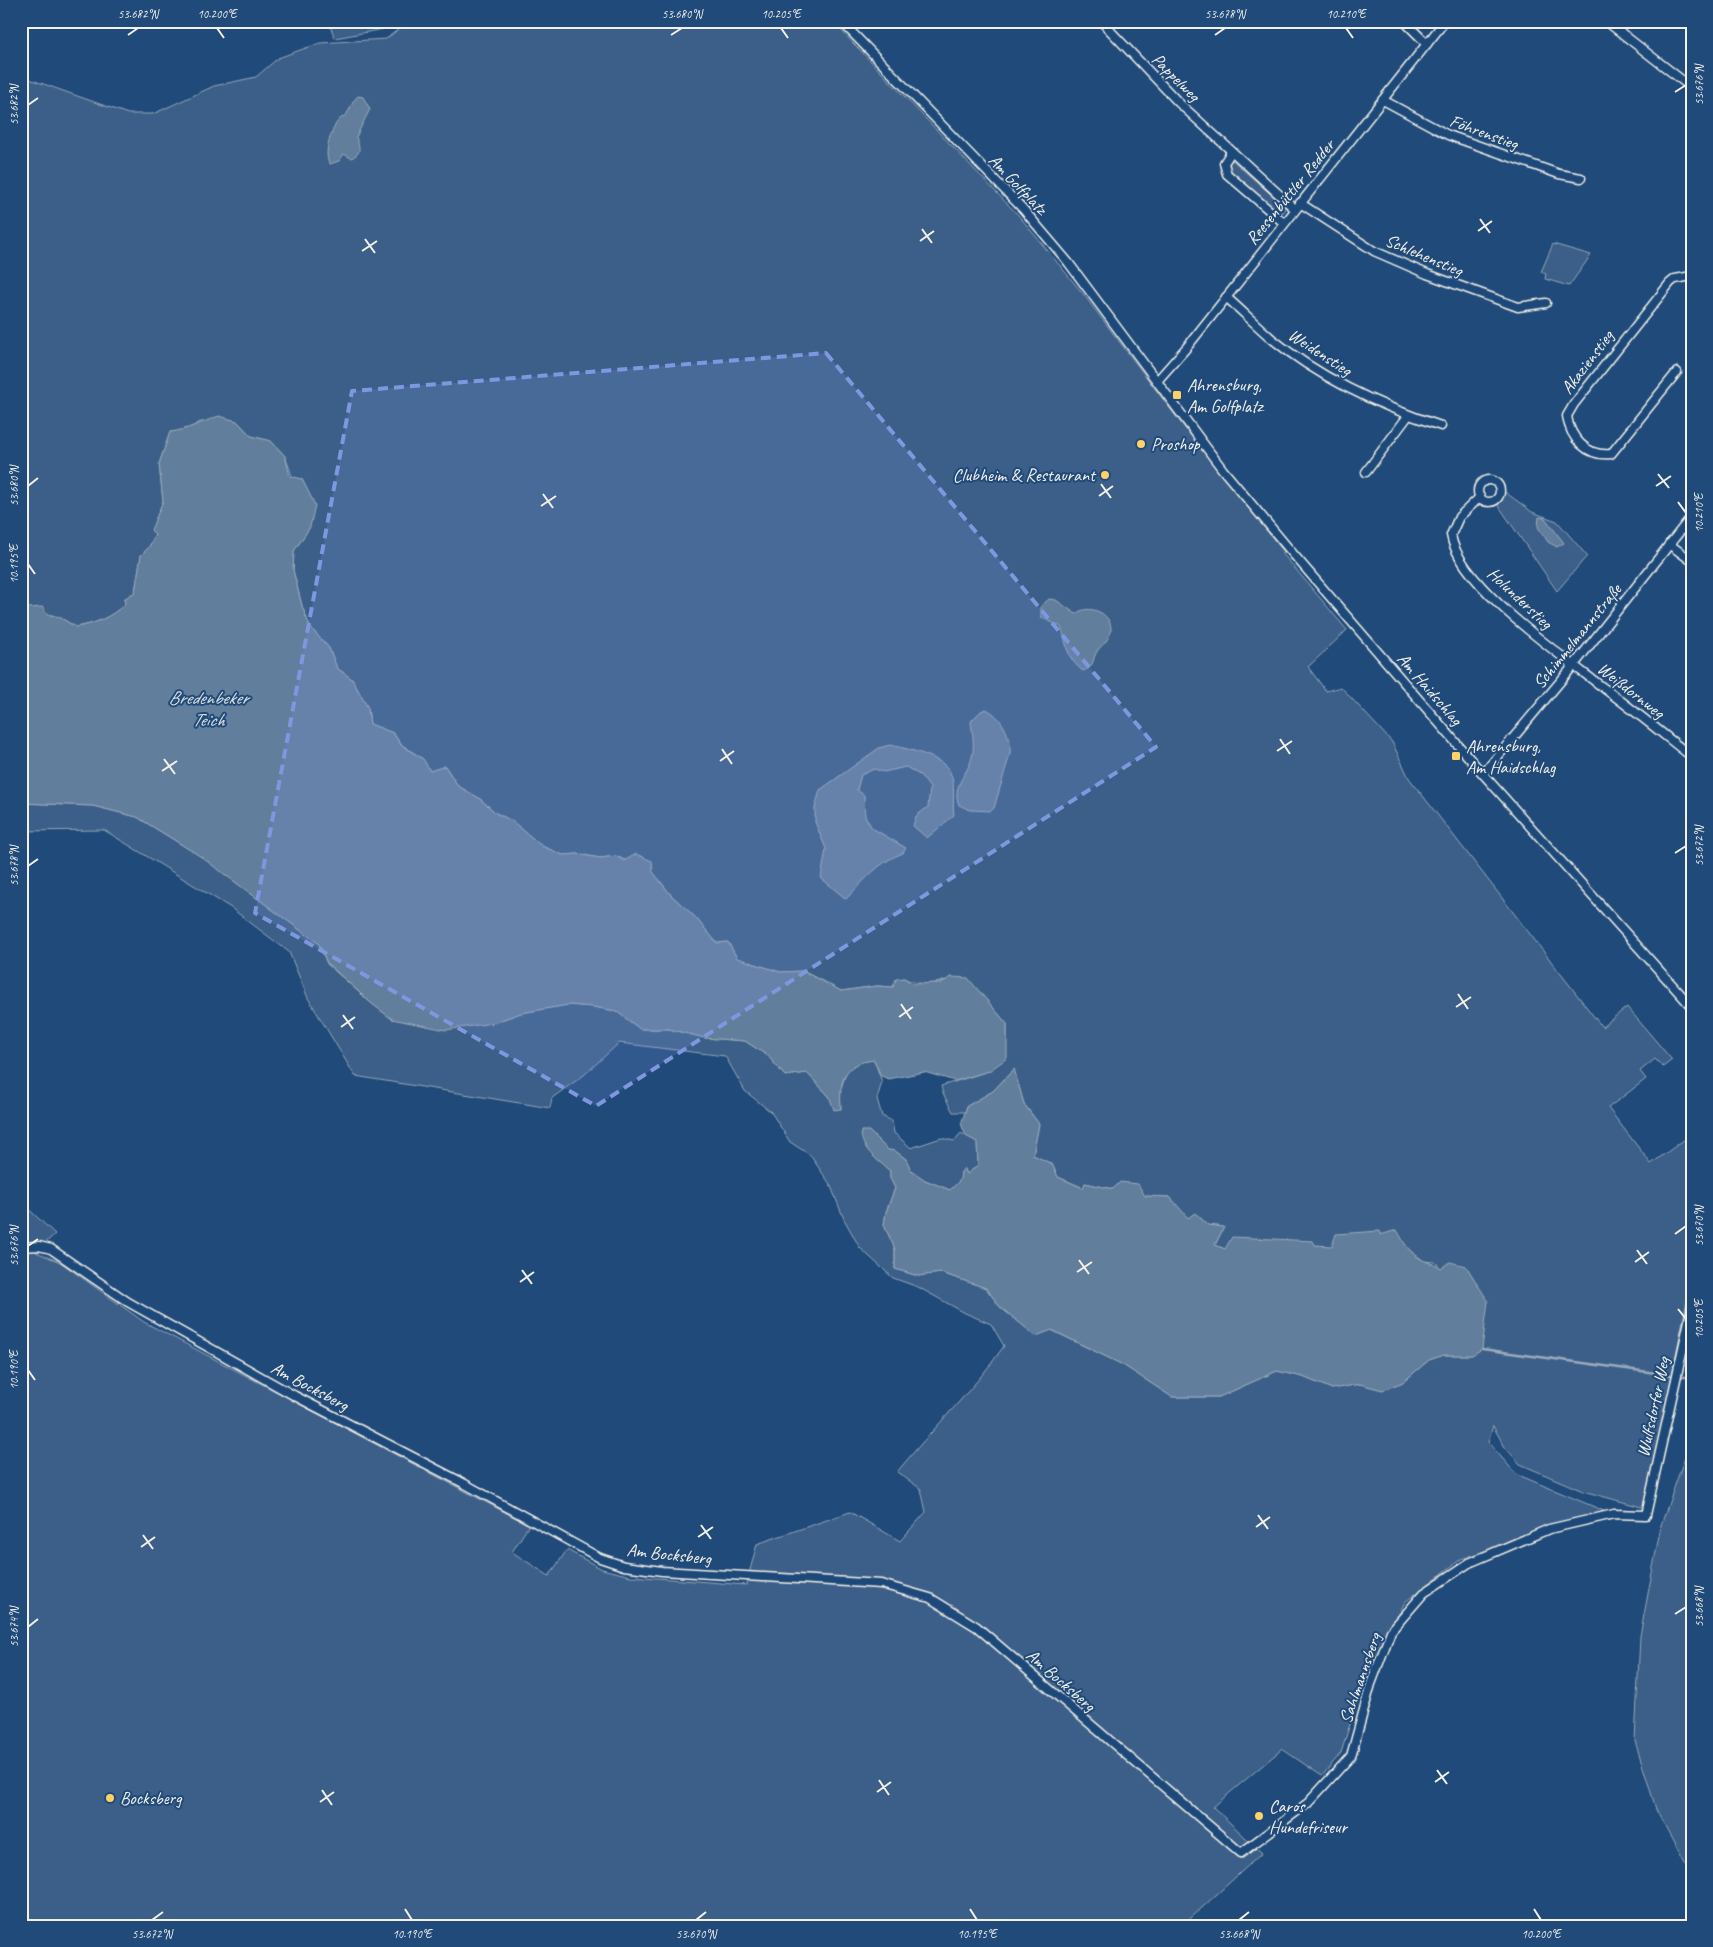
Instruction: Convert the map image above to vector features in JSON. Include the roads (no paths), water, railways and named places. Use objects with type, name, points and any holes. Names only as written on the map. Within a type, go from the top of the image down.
[{"type":"street","name":"Am Golfplatz","points":[[841,21],[1023,209],[1068,262],[1157,381]]},
{"type":"street","name":"Pappelweg","points":[[1101,21],[1173,97],[1231,152],[1297,206]]},
{"type":"street","points":[[1404,21],[1427,44]]},
{"type":"street","name":"Reesenbüttler Redder","points":[[1157,381],[1187,347],[1445,21]]},
{"type":"street","points":[[1606,21],[1692,88]]},
{"type":"street","name":"Föhrenstieg","points":[[1383,100],[1448,136],[1559,174],[1581,178]]},
{"type":"street","points":[[1231,152],[1224,164],[1227,174],[1284,223]]},
{"type":"street","name":"Schlehenstieg","points":[[1297,206],[1374,251],[1427,274],[1518,307],[1546,303]]},
{"type":"street","name":"Akazienstieg","points":[[1677,372],[1611,454],[1597,454],[1588,451],[1571,431],[1567,416],[1610,357],[1670,283],[1675,279],[1692,276]]},
{"type":"street","name":"Weidenstieg","points":[[1226,297],[1272,338],[1325,376],[1370,400],[1408,416],[1440,426]]},
{"type":"street","name":"Am Haidschlag","points":[[1157,381],[1223,470],[1483,774],[1692,1007]]},
{"type":"street","points":[[1366,472],[1408,416]]},
{"type":"street","name":"Holunderstieg","points":[[1480,497],[1454,525],[1451,536],[1457,552],[1481,586],[1499,604],[1574,665]]},
{"type":"street","name":"Schimmelmannstraße","points":[[1483,774],[1574,665],[1692,516]]},
{"type":"street","points":[[1670,544],[1692,561]]},
{"type":"street","name":"Weißdornweg","points":[[1574,665],[1692,758]]},
{"type":"street","name":"Am Bocksberg","points":[[21,1246],[39,1246],[51,1249],[128,1302],[295,1396],[465,1484],[600,1558],[624,1566],[662,1571],[881,1584],[930,1598],[977,1627],[1241,1853]]},
{"type":"street","name":"Wulfsdorfer Weg","points":[[1646,1514],[1692,1307]]},
{"type":"street","name":"Sahlmannsberg","points":[[1241,1853],[1308,1804],[1351,1756],[1371,1684],[1391,1631],[1424,1593],[1469,1563],[1549,1529],[1614,1514],[1646,1514]]},
{"type":"water","points":[[358,96],[363,97],[370,109],[356,137],[359,152],[351,158],[344,154],[339,161],[330,164],[327,148],[331,135],[336,124],[347,113]]},
{"type":"water","name":"Bredenbeker Teich","points":[[219,416],[237,421],[251,436],[271,441],[285,456],[290,476],[302,479],[315,505],[310,527],[294,551],[293,570],[302,606],[310,627],[329,648],[337,668],[352,679],[368,708],[370,724],[393,733],[401,745],[423,759],[430,771],[445,766],[458,786],[479,798],[496,813],[512,821],[542,846],[563,855],[578,854],[600,858],[616,856],[624,861],[636,854],[652,861],[653,872],[671,895],[695,917],[717,943],[728,942],[737,958],[780,972],[803,971],[841,991],[877,986],[893,987],[896,979],[904,978],[913,984],[941,983],[952,977],[968,978],[1007,1024],[1007,1058],[989,1071],[955,1081],[924,1072],[889,1079],[881,1076],[874,1060],[864,1062],[849,1069],[845,1075],[841,1090],[841,1109],[834,1110],[829,1096],[807,1073],[785,1076],[768,1056],[745,1041],[705,1038],[669,1029],[640,1029],[616,1011],[568,1005],[521,1013],[492,1023],[446,1030],[392,1019],[371,1003],[327,963],[319,944],[200,856],[137,817],[93,806],[21,803],[21,611],[27,608],[43,607],[47,615],[59,617],[76,627],[102,619],[114,613],[125,604],[124,599],[135,592],[141,555],[149,547],[155,535],[151,530],[163,501],[159,464],[170,432],[188,428]]},
{"type":"water","points":[[1539,517],[1545,518],[1564,543],[1557,547],[1548,542],[1538,527]]},
{"type":"water","points":[[1049,599],[1056,600],[1076,614],[1087,609],[1098,611],[1108,619],[1111,630],[1110,634],[1096,653],[1091,666],[1087,669],[1083,671],[1073,661],[1061,627],[1041,617],[1041,606]]},
{"type":"water","points":[[986,709],[997,717],[1005,728],[1008,735],[1010,754],[994,808],[991,811],[970,810],[959,805],[957,792],[973,752],[971,721],[981,711]]},
{"type":"water","points":[[890,745],[923,754],[946,767],[950,772],[953,782],[954,815],[927,838],[913,826],[916,816],[928,807],[930,788],[921,776],[906,767],[884,772],[874,769],[861,775],[857,790],[864,795],[865,816],[872,828],[906,848],[903,853],[886,861],[846,899],[821,878],[826,849],[815,822],[815,808],[820,790],[879,748]]},
{"type":"water","points":[[1014,1069],[1024,1104],[1039,1124],[1033,1155],[1052,1164],[1058,1177],[1083,1188],[1085,1183],[1113,1189],[1120,1182],[1138,1184],[1145,1196],[1170,1197],[1188,1218],[1195,1213],[1208,1225],[1224,1227],[1215,1245],[1225,1249],[1232,1237],[1313,1241],[1315,1245],[1332,1246],[1336,1234],[1380,1231],[1380,1235],[1397,1230],[1407,1247],[1418,1257],[1441,1268],[1450,1262],[1466,1266],[1488,1301],[1482,1349],[1472,1355],[1444,1355],[1429,1360],[1403,1382],[1383,1390],[1360,1384],[1332,1389],[1303,1377],[1277,1371],[1219,1397],[1172,1397],[1123,1365],[1052,1330],[1036,1336],[1000,1307],[986,1288],[941,1273],[918,1276],[895,1269],[895,1249],[884,1225],[886,1212],[895,1188],[890,1178],[890,1171],[875,1158],[863,1143],[861,1131],[869,1131],[888,1150],[895,1151],[906,1159],[911,1170],[925,1180],[950,1190],[960,1180],[961,1172],[964,1168],[967,1174],[978,1165],[977,1142],[966,1136],[961,1124],[967,1106],[993,1091]]},
{"type":"waterway","points":[[1482,1349],[1692,1378]]},
{"type":"place","name":"Ahrensburg, Am Golfplatz","points":[[1177,395]]},
{"type":"place","name":"Proshop","points":[[1141,444]]},
{"type":"place","name":"Clubheim & Restaurant","points":[[1105,475]]},
{"type":"place","name":"Ahrensburg, Am Haidschlag","points":[[1456,756]]},
{"type":"place","name":"Bocksberg","points":[[110,1798]]},
{"type":"place","name":"Caros Hundefriseur","points":[[1259,1816]]}]
